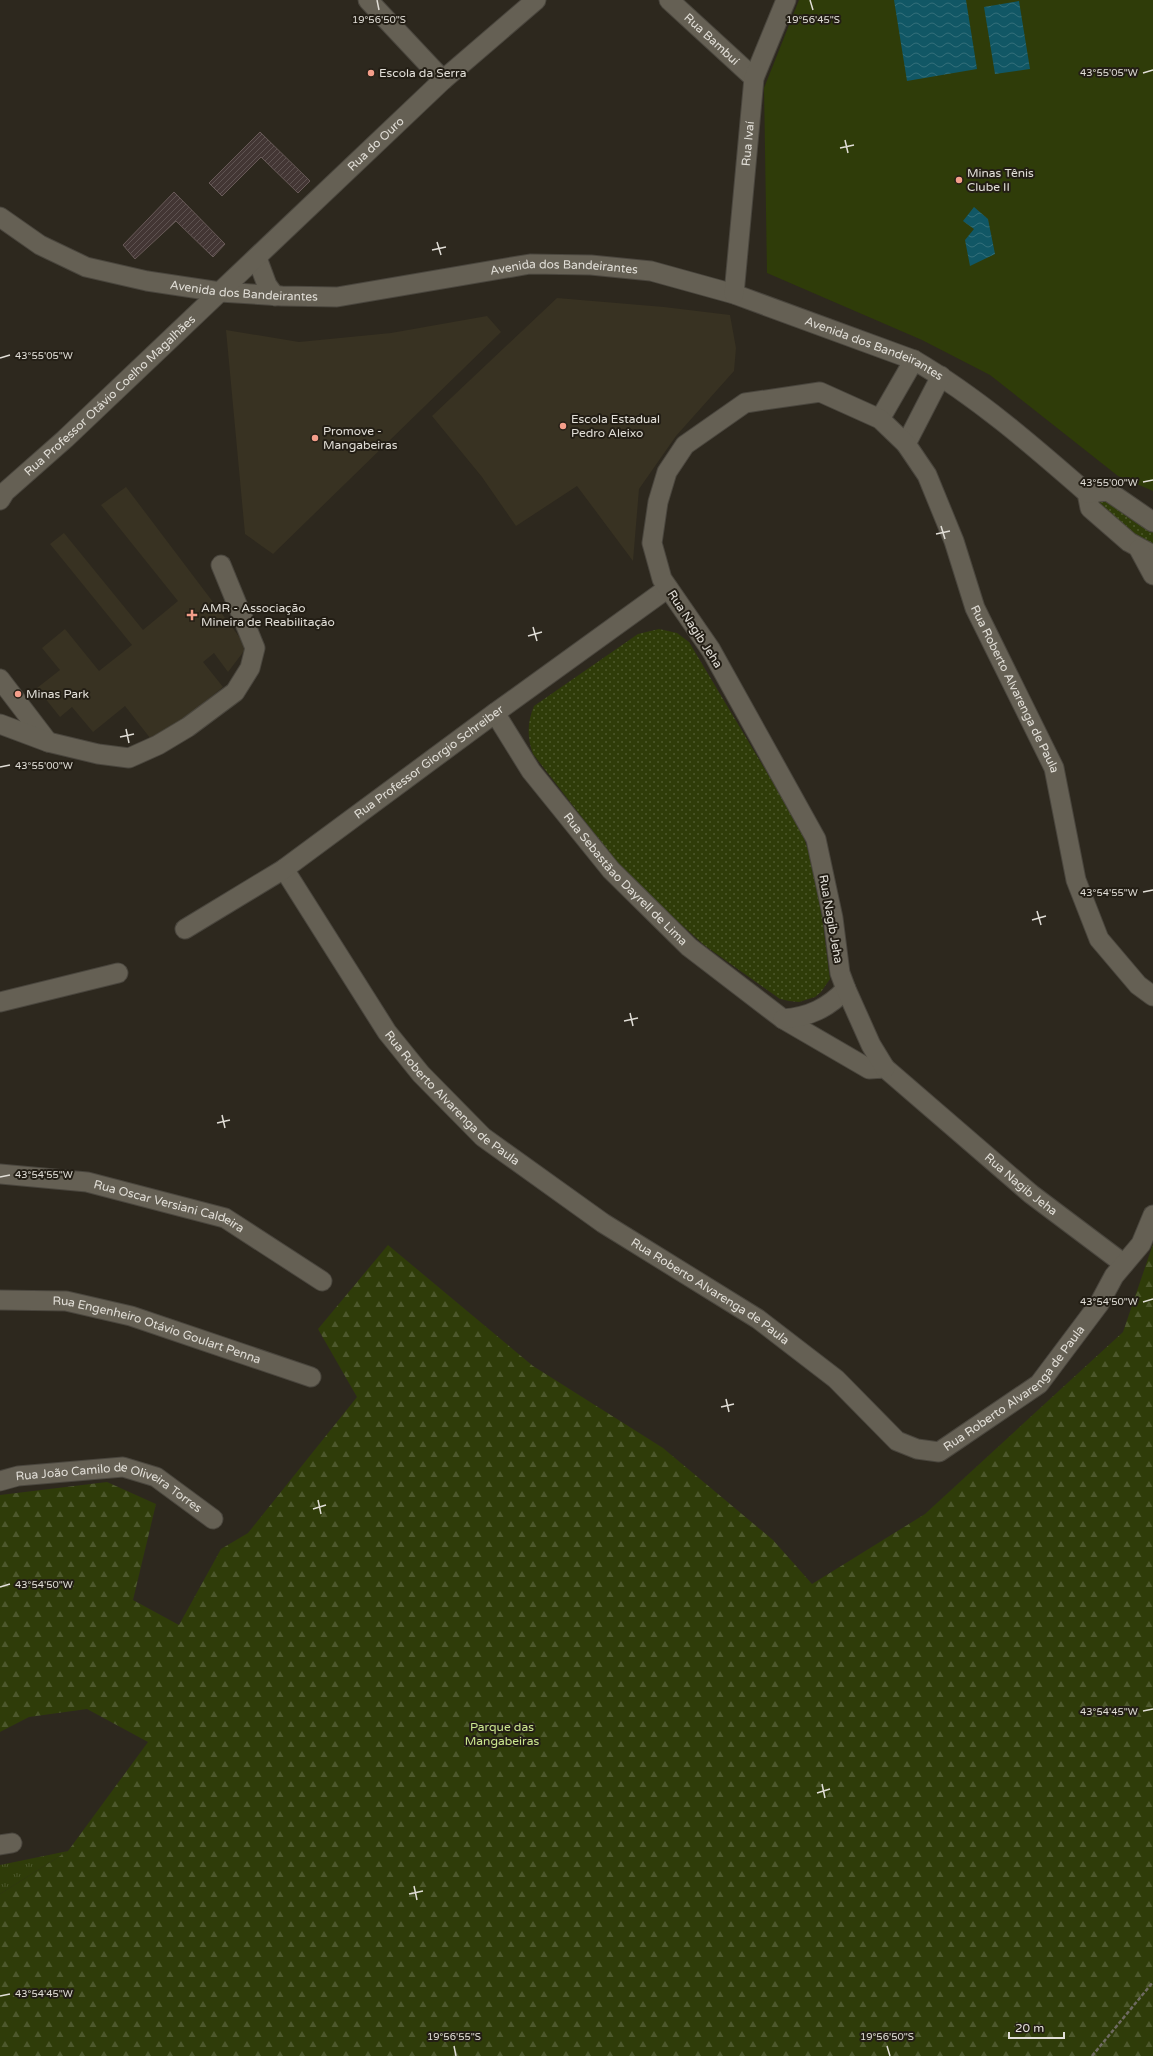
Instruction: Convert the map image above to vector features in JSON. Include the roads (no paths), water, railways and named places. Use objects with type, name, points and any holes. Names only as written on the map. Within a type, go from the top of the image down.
[{"type":"street","points":[[368,0],[443,80]]},
{"type":"street","name":"Rua do Ouro","points":[[220,292],[443,80],[536,0]]},
{"type":"street","name":"Rua Bambuí","points":[[669,0],[754,78]]},
{"type":"street","name":"Rua Ivaí","points":[[734,294],[754,78],[786,0]]},
{"type":"street","name":"Avenida dos Bandeirantes","points":[[0,217],[40,245],[86,267],[147,281],[220,292],[275,296],[337,297],[530,264],[591,265],[651,271],[734,294],[914,360],[941,376],[1010,427],[1087,493],[1090,508],[1146,552]]},
{"type":"street","points":[[257,258],[267,285],[275,296]]},
{"type":"street","name":"Rua Professor Otávio Coelho Magalhães","points":[[0,500],[5,492],[65,439],[220,292]]},
{"type":"street","points":[[880,418],[914,360]]},
{"type":"street","points":[[906,444],[941,376]]},
{"type":"street","name":"Rua Nagib Jeha","points":[[880,418],[820,392],[745,403],[685,445],[667,472],[658,502],[652,543],[662,579],[711,650],[816,839],[833,918],[840,973],[871,1045],[885,1068],[1031,1194],[1124,1264]]},
{"type":"street","name":"Rua Roberto Alvarenga de Paula","points":[[880,418],[906,444],[926,475],[954,541],[975,608],[1054,768],[1076,880],[1100,940],[1138,985],[1153,996]]},
{"type":"street","points":[[1087,493],[1108,491],[1153,522]]},
{"type":"street","points":[[1146,552],[1153,575]]},
{"type":"street","points":[[0,724],[48,742],[98,754],[129,758],[158,745],[188,727],[236,692],[250,668],[255,648],[221,565]]},
{"type":"street","name":"Rua Professor Giorgio Schreiber","points":[[185,930],[284,869],[495,713],[668,588]]},
{"type":"street","points":[[0,679],[48,742]]},
{"type":"street","name":"Rua Sebastãao Dayrell de Lima","points":[[495,713],[531,771],[611,870],[689,947],[783,1019]]},
{"type":"street","name":"Rua Roberto Alvarenga de Paula","points":[[284,869],[387,1032],[421,1074],[482,1137],[602,1223],[758,1319],[836,1378],[897,1441],[917,1449],[940,1452],[1039,1384],[1099,1304],[1114,1276],[1141,1244],[1153,1215]]},
{"type":"street","points":[[0,1002],[118,973]]},
{"type":"street","points":[[783,1019],[806,1016],[816,1012],[827,1006],[846,989]]},
{"type":"street","points":[[783,1019],[870,1069],[885,1068]]},
{"type":"street","name":"Rua Oscar Versiani Caldeira","points":[[0,1174],[87,1182],[226,1218],[322,1281]]},
{"type":"street","name":"Rua Engenheiro Otávio Goulart Penna","points":[[0,1300],[66,1301],[131,1316],[311,1377]]},
{"type":"street","name":"Rua João Camilo de Oliveira Torres","points":[[0,1480],[18,1476],[123,1467],[156,1477],[213,1519]]},
{"type":"water","points":[[894,0],[966,0],[977,69],[907,81]]},
{"type":"water","points":[[1019,1],[1030,69],[995,74],[984,7]]},
{"type":"water","points":[[974,207],[988,219],[995,254],[970,266],[965,240],[974,229],[963,221]]},
{"type":"place","name":"Escola da Serra","points":[[371,73]]},
{"type":"place","name":"Minas Tênis Clube II","points":[[959,180]]},
{"type":"place","name":"Escola Estadual Pedro Aleixo","points":[[563,426]]},
{"type":"place","name":"Promove - Mangabeiras","points":[[315,438]]},
{"type":"place","name":"AMR - Associação Mineira de Reabilitação","points":[[192,615]]},
{"type":"place","name":"Minas Park","points":[[18,694]]},
{"type":"park label","name":"Parque das Mangabeiras","points":[[502,1734]]}]
